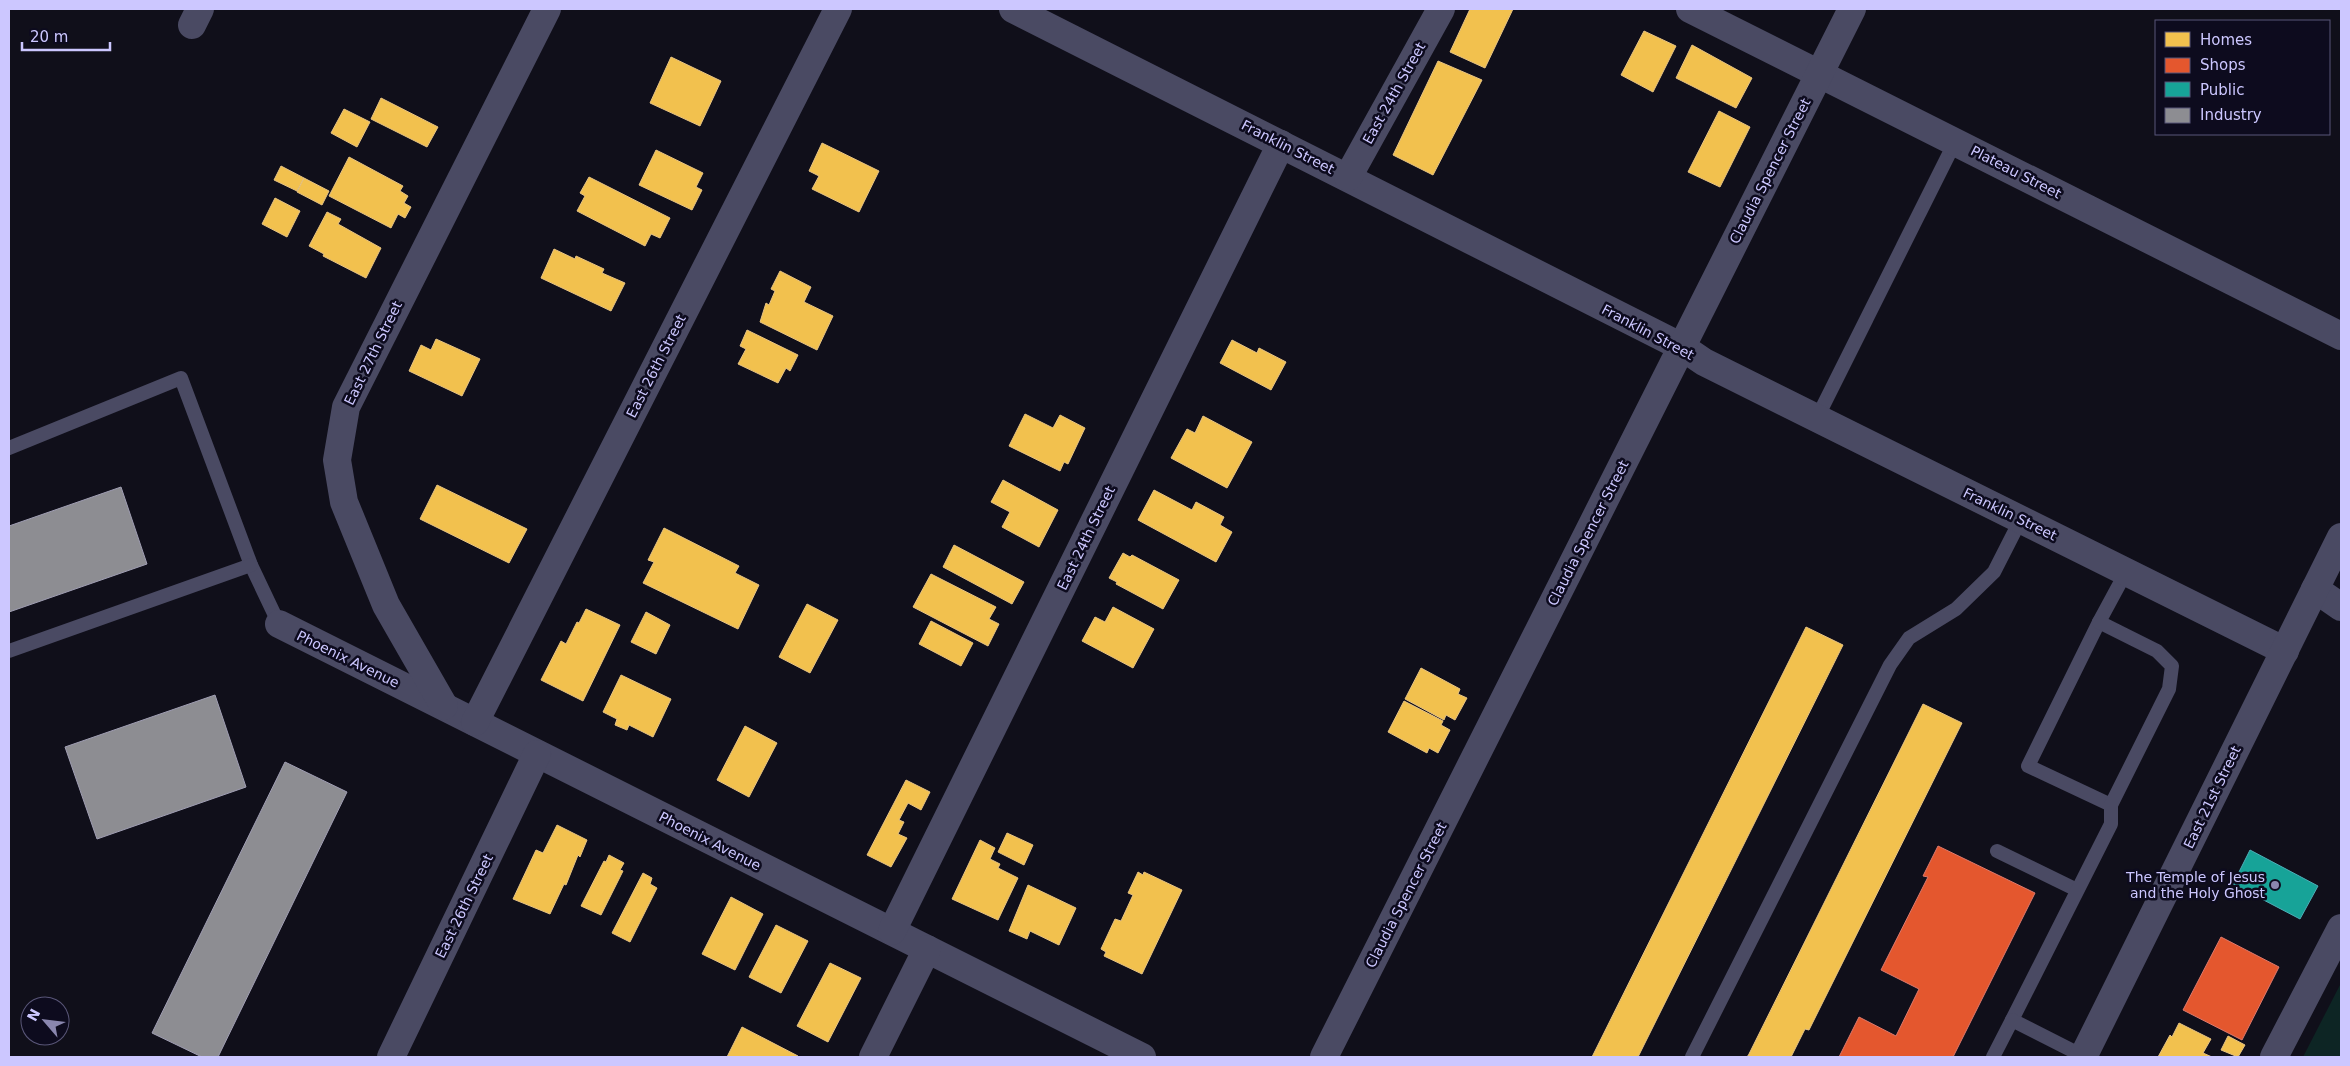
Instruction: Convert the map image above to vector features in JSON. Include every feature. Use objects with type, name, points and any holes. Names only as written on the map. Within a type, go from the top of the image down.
[{"type":"street","name":"East 27th Street","points":[[444,706],[386,605],[344,502],[337,460],[346,407],[547,9]]},
{"type":"street","name":"East 26th Street","points":[[475,722],[838,9]]},
{"type":"street","name":"Franklin Street","points":[[1014,9],[1682,347],[1704,362],[2285,651]]},
{"type":"street","name":"East 24th Street","points":[[1348,178],[1441,9]]},
{"type":"street","name":"Plateau Street","points":[[1690,9],[2341,336]]},
{"type":"street","name":"Claudia Spencer Street","points":[[1324,1057],[1852,9]]},
{"type":"street","name":"East 24th Street","points":[[892,932],[1280,144]]},
{"type":"street","name":"East 21st Street","points":[[2083,1056],[2341,537]]},
{"type":"street","points":[[2315,589],[2341,607]]},
{"type":"street","name":"Phoenix Avenue","points":[[278,624],[1142,1057]]},
{"type":"street","name":"East 26th Street","points":[[391,1057],[537,754]]},
{"type":"street","points":[[2274,1057],[2341,928]]},
{"type":"street","points":[[873,1057],[927,949]]},
{"type":"lane","points":[[1818,418],[1955,142]]},
{"type":"lane","points":[[9,448],[181,378],[251,565],[278,624]]},
{"type":"lane","points":[[1692,1057],[1890,664],[1909,638],[1956,609],[1994,572],[2022,519]]},
{"type":"lane","points":[[9,650],[251,565]]},
{"type":"lane","points":[[2111,805],[2028,766],[2099,622],[2126,572]]},
{"type":"lane","points":[[1993,1057],[2111,824],[2111,805],[2169,689],[2172,666],[2157,651],[2099,622]]},
{"type":"lane","points":[[1997,850],[2077,890]]},
{"type":"lane","points":[[2012,1020],[2083,1056]]},
{"type":"green space","points":[[2341,983],[2341,1057],[2303,1057]]},
{"type":"building: Homes","points":[[1470,9],[1513,9],[1485,68],[1450,52]]},
{"type":"building: Homes","points":[[1644,31],[1676,46],[1653,92],[1621,75]]},
{"type":"building: Homes","points":[[1692,45],[1752,78],[1736,108],[1676,78]]},
{"type":"building: Homes","points":[[671,57],[721,81],[700,126],[650,103]]},
{"type":"building: Homes","points":[[1438,61],[1482,80],[1433,175],[1393,155]]},
{"type":"building: Homes","points":[[381,98],[438,127],[427,147],[371,119]]},
{"type":"building: Homes","points":[[344,109],[370,122],[357,147],[331,133]]},
{"type":"building: Homes","points":[[1719,111],[1750,127],[1720,187],[1688,172]]},
{"type":"building: Homes","points":[[822,143],[879,171],[859,212],[812,189],[819,176],[809,171]]},
{"type":"building: Homes","points":[[656,150],[703,173],[696,187],[702,190],[692,210],[639,185]]},
{"type":"building: Homes","points":[[349,157],[403,186],[400,191],[408,196],[404,203],[411,207],[405,218],[398,214],[391,228],[329,196]]},
{"type":"building: Homes","points":[[281,166],[304,178],[297,191],[274,180]]},
{"type":"building: Homes","points":[[589,177],[670,218],[660,238],[651,234],[645,246],[577,211],[585,196],[580,193]]},
{"type":"building: Homes","points":[[304,178],[329,191],[322,205],[297,192]]},
{"type":"building: Homes","points":[[275,198],[300,211],[287,237],[262,224]]},
{"type":"building: Homes","points":[[327,212],[341,219],[338,224],[381,248],[366,278],[323,256],[324,254],[309,246]]},
{"type":"building: Homes","points":[[554,249],[575,259],[576,256],[604,269],[602,273],[625,283],[611,311],[541,278]]},
{"type":"building: Homes","points":[[780,271],[811,287],[804,302],[833,316],[817,350],[760,322],[766,303],[769,305],[775,291],[771,289]]},
{"type":"building: Homes","points":[[747,330],[798,355],[790,371],[786,368],[778,383],[738,364],[746,349],[740,346]]},
{"type":"building: Homes","points":[[436,339],[480,359],[462,396],[409,371],[421,345],[431,350]]},
{"type":"building: Homes","points":[[1232,340],[1257,353],[1259,348],[1286,362],[1271,390],[1220,363]]},
{"type":"building: Homes","points":[[1025,414],[1053,428],[1060,415],[1085,428],[1068,464],[1064,462],[1060,471],[1009,446]]},
{"type":"building: Homes","points":[[1203,416],[1252,442],[1227,488],[1171,458],[1187,429],[1195,433]]},
{"type":"building: Homes","points":[[1003,480],[1058,510],[1039,547],[1002,527],[1010,512],[991,502]]},
{"type":"building: Homes","points":[[437,485],[527,529],[509,563],[420,519]]},
{"type":"building: Homes","points":[[1154,490],[1192,510],[1196,502],[1224,517],[1220,525],[1232,532],[1216,562],[1138,520]]},
{"type":"building: Homes","points":[[664,528],[739,566],[735,573],[759,585],[738,629],[643,583],[654,562],[648,560]]},
{"type":"building: Homes","points":[[954,545],[1024,582],[1012,604],[943,567]]},
{"type":"building: Homes","points":[[1123,553],[1130,557],[1132,555],[1179,580],[1163,609],[1116,584],[1117,582],[1109,578]]},
{"type":"building: Homes","points":[[931,574],[996,607],[989,619],[999,624],[988,646],[913,607]]},
{"type":"building: Homes","points":[[807,604],[838,620],[810,673],[779,657]]},
{"type":"building: Homes","points":[[1113,607],[1154,629],[1133,668],[1082,641],[1095,617],[1105,622]]},
{"type":"building: Homes","points":[[586,609],[620,625],[583,701],[541,680],[561,641],[566,644]]},
{"type":"building: Homes","points":[[646,612],[670,625],[656,654],[631,642]]},
{"type":"building: Homes","points":[[931,621],[973,643],[961,666],[919,644]]},
{"type":"building: Homes","points":[[1806,627],[1843,645],[1638,1057],[1592,1057]]},
{"type":"building: Homes","points":[[1421,668],[1460,689],[1458,694],[1467,698],[1455,720],[1446,715],[1444,720],[1405,699]]},
{"type":"building: Homes","points":[[621,675],[671,699],[653,737],[629,725],[627,730],[615,725],[617,719],[603,712]]},
{"type":"building: Homes","points":[[1404,701],[1443,721],[1441,725],[1450,730],[1438,753],[1429,748],[1427,753],[1388,732]]},
{"type":"building: Homes","points":[[1923,704],[1962,723],[1809,1030],[1805,1029],[1791,1057],[1745,1057],[1748,1056]]},
{"type":"building: Homes","points":[[745,726],[777,743],[749,797],[717,780]]},
{"type":"building: Homes","points":[[906,780],[930,792],[921,810],[908,803],[899,820],[904,822],[898,834],[907,838],[891,867],[867,855]]},
{"type":"building: Homes","points":[[557,825],[587,840],[550,914],[513,899],[536,850],[543,853]]},
{"type":"building: Homes","points":[[1007,833],[1033,845],[1024,865],[998,852]]},
{"type":"building: Homes","points":[[980,840],[995,848],[990,859],[1000,864],[998,868],[1018,878],[998,920],[952,899]]},
{"type":"building: Homes","points":[[609,855],[624,863],[620,870],[623,871],[601,915],[581,906]]},
{"type":"building: Homes","points":[[1138,872],[1143,875],[1144,872],[1182,890],[1142,974],[1104,956],[1106,952],[1101,949],[1115,919],[1121,921],[1133,895],[1128,893]]},
{"type":"building: Homes","points":[[643,873],[652,878],[650,884],[657,888],[630,942],[612,933]]},
{"type":"building: Homes","points":[[1028,885],[1076,908],[1059,945],[1030,931],[1027,939],[1009,931]]},
{"type":"building: Homes","points":[[731,897],[763,914],[735,970],[702,954]]},
{"type":"building: Homes","points":[[776,925],[808,941],[781,993],[749,977]]},
{"type":"building: Homes","points":[[830,963],[861,978],[828,1042],[797,1026]]},
{"type":"building: Homes","points":[[2179,1023],[2211,1039],[2203,1053],[2212,1057],[2158,1057]]},
{"type":"building: Homes","points":[[742,1027],[798,1056],[727,1057]]},
{"type":"building: Homes","points":[[2228,1036],[2245,1045],[2238,1057],[2221,1050]]},
{"type":"building: Shops","points":[[1938,846],[2035,893],[1953,1057],[1839,1057],[1859,1017],[1896,1036],[1919,989],[1881,970],[1928,877],[1923,876]]},
{"type":"building: Shops","points":[[2221,937],[2279,967],[2242,1040],[2183,1010]]},
{"type":"building: Public","name":"The Temple of Jesus and the Holy Ghost","points":[[2250,850],[2318,886],[2300,919],[2233,884]]},
{"type":"building: Industry","points":[[121,487],[147,564],[9,612],[9,526]]},
{"type":"building: Industry","points":[[215,695],[246,787],[97,839],[65,747]]},
{"type":"building: Industry","points":[[285,762],[347,792],[218,1057],[202,1057],[152,1033]]},
{"type":"place","name":"The Temple of Jesus and the Holy Ghost","points":[[2275,885]]}]
